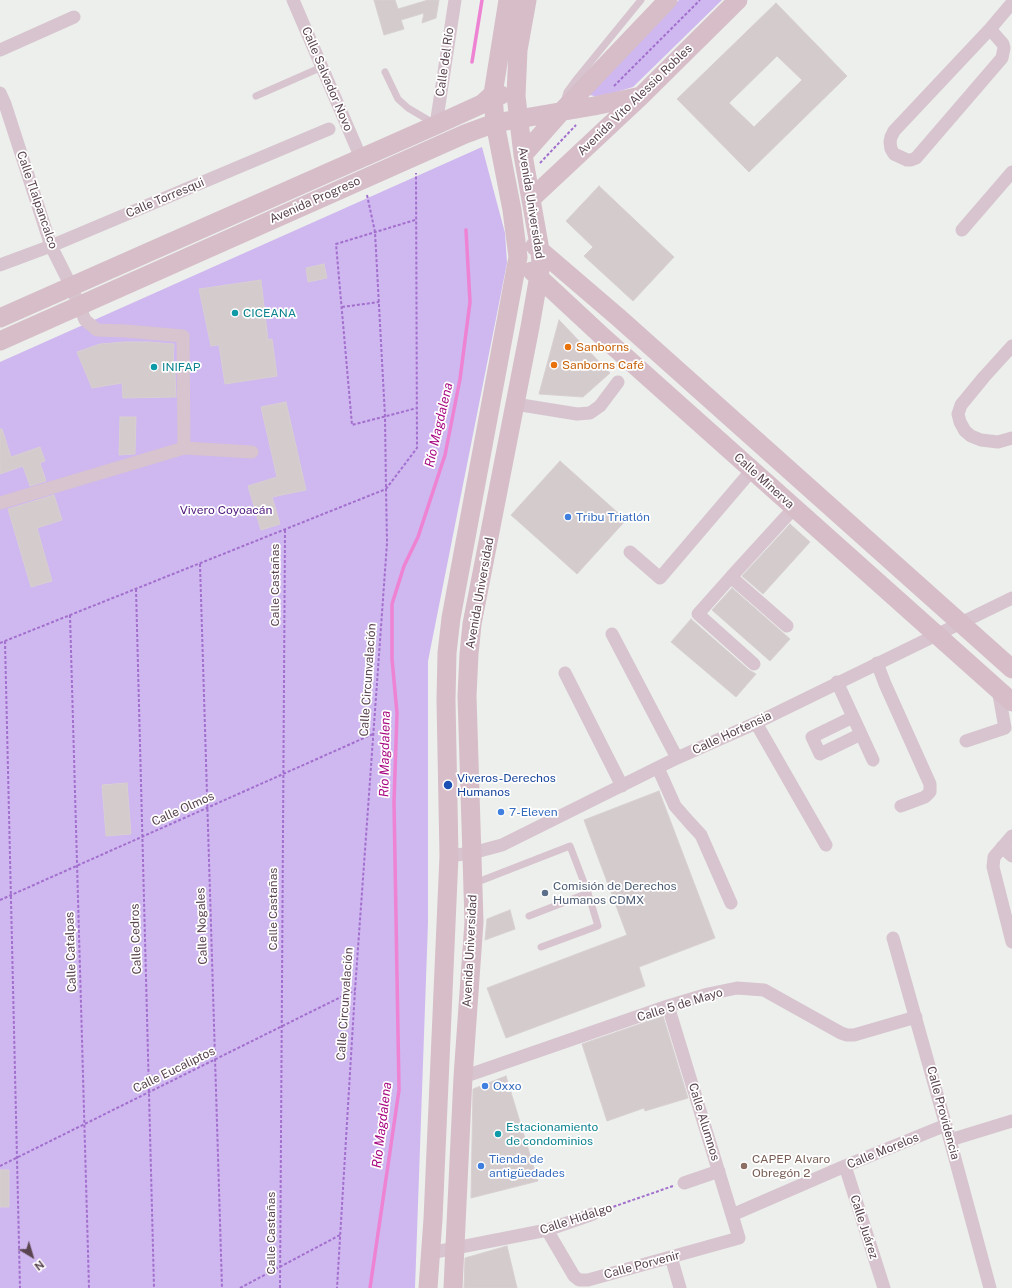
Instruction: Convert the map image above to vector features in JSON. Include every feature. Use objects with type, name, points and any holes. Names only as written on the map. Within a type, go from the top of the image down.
[{"type":"street","name":"Calle Salvador Novo","points":[[293,0],[361,158]]},
{"type":"street","name":"Calle del Río","points":[[436,125],[455,0]]},
{"type":"street","name":"Avenida Universidad","points":[[428,1288],[433,1219],[449,856],[446,700],[448,646],[451,618],[518,257],[512,210],[495,123],[493,94],[508,0]]},
{"type":"street","name":"Avenida Universidad","points":[[453,1288],[463,1077],[474,922],[467,696],[469,654],[472,624],[541,264],[532,198],[523,155],[516,96],[518,50],[527,0]]},
{"type":"street","points":[[523,155],[562,111],[668,0]]},
{"type":"street","name":"Avenida Vito Alessio Robles","points":[[532,198],[641,96],[738,0]]},
{"type":"street","points":[[990,29],[1003,44],[1004,48],[1002,58],[916,158],[911,160],[901,159],[894,154],[891,149],[890,142],[894,131],[990,29],[1012,3]]},
{"type":"street","points":[[0,50],[74,17]]},
{"type":"street","name":"Calle Tlalpancalco","points":[[0,93],[5,104],[51,246],[71,286],[85,320],[97,330],[183,336],[184,448]]},
{"type":"street","name":"Avenida Progreso","points":[[0,318],[436,125],[482,104],[493,94]]},
{"type":"street","points":[[493,94],[516,96]]},
{"type":"street","name":"Avenida Progreso","points":[[0,340],[465,134],[495,123],[594,106],[641,96]]},
{"type":"street","name":"Calle Torresqui","points":[[0,265],[51,246],[329,129]]},
{"type":"street","points":[[962,230],[1012,172]]},
{"type":"street","points":[[193,232],[201,250]]},
{"type":"street","name":"Calle Minerva","points":[[515,234],[540,250],[619,318],[1012,669]]},
{"type":"street","name":"Calle Minerva","points":[[518,257],[602,336],[1012,702]]},
{"type":"street","points":[[602,336],[601,330],[604,321],[612,318],[619,318]]},
{"type":"street","points":[[1012,346],[961,405],[958,414],[965,431],[971,436],[981,440],[998,442],[1012,438]]},
{"type":"street","points":[[515,404],[577,414],[590,413],[600,406],[618,382]]},
{"type":"street","points":[[0,503],[184,448],[252,452]]},
{"type":"street","points":[[630,552],[660,578],[752,470]]},
{"type":"street","points":[[754,664],[698,614],[794,508]]},
{"type":"street","points":[[731,577],[787,626]]},
{"type":"street","name":"Calle Hortensia","points":[[449,856],[472,853],[502,845],[677,758],[756,723],[837,682],[1012,598]]},
{"type":"street","points":[[612,634],[677,758]]},
{"type":"street","points":[[877,663],[930,784],[930,792],[924,797],[900,806]]},
{"type":"street","points":[[565,673],[622,786]]},
{"type":"street","points":[[837,682],[873,760]]},
{"type":"street","points":[[966,741],[1005,728],[998,689]]},
{"type":"street","points":[[853,717],[812,737],[820,754],[861,734]]},
{"type":"street","points":[[756,723],[826,845]]},
{"type":"street","points":[[658,768],[675,806],[701,835],[731,903]]},
{"type":"street","points":[[1012,836],[994,857],[993,867],[1012,942]]},
{"type":"street","points":[[1002,847],[1012,856]]},
{"type":"street","name":"Calle Providencia","points":[[893,938],[990,1288]]},
{"type":"street","name":"Calle 5 de Mayo","points":[[463,1077],[668,1006],[708,994],[737,988],[764,990],[841,1034],[847,1035],[854,1035],[916,1017]]},
{"type":"street","name":"Calle Alumnos","points":[[668,1006],[739,1238]]},
{"type":"street","points":[[950,1140],[1012,1121]]},
{"type":"street","name":"Calle Morelos","points":[[732,1215],[845,1166],[946,1125]]},
{"type":"street","name":"Calle Juárez","points":[[845,1166],[884,1288]]},
{"type":"street","points":[[684,1182],[719,1172]]},
{"type":"street","name":"Calle Hidalgo","points":[[430,1253],[546,1230],[593,1214]]},
{"type":"street","points":[[433,1219],[457,1217]]},
{"type":"street","name":"Calle Porvenir","points":[[546,1230],[574,1276],[579,1280],[588,1280],[739,1238]]},
{"type":"street","points":[[671,1257],[680,1288]]},
{"type":"lane","points":[[562,111],[568,92],[575,80],[641,0]]},
{"type":"lane","points":[[256,96],[322,67]]},
{"type":"lane","points":[[385,72],[398,99],[408,108],[436,125]]},
{"type":"lane","points":[[473,884],[570,846],[588,893],[598,926],[541,947]]},
{"type":"lane","points":[[529,916],[588,893]]},
{"type":"path","points":[[0,643],[386,489],[417,448],[416,156]]},
{"type":"path","name":"Calle Circunvalación","points":[[337,1288],[355,990],[387,543],[385,416],[375,232],[364,178]]},
{"type":"path","points":[[416,219],[336,244],[352,425],[417,408]]},
{"type":"path","points":[[342,307],[379,302]]},
{"type":"path","name":"Calle Castañas","points":[[280,1288],[285,530]]},
{"type":"path","name":"Calle Nogales","points":[[200,564],[222,1288]]},
{"type":"path","name":"Calle Cedros","points":[[136,589],[154,1288]]},
{"type":"path","name":"Calle Catalpas","points":[[70,615],[90,1288]]},
{"type":"path","points":[[5,641],[20,1288]]},
{"type":"path","name":"Calle Olmos","points":[[0,900],[373,734]]},
{"type":"path","name":"Calle Eucaliptos","points":[[0,1166],[355,990]]},
{"type":"path","name":"Calle Hidalgo","points":[[593,1214],[684,1182]]},
{"type":"path","points":[[240,1288],[340,1235]]},
{"type":"green space","points":[[679,0],[722,0],[633,87],[599,97],[585,94]]},
{"type":"green space","name":"Vivero Coyoacán","points":[[482,147],[505,233],[507,263],[428,661],[428,922],[415,1288],[0,1288],[0,362]]},
{"type":"building","points":[[374,0],[395,0],[398,9],[428,0],[439,0],[436,18],[422,23],[424,13],[401,20],[404,29],[384,35]]},
{"type":"building","points":[[776,3],[847,76],[749,172],[677,99]],"holes":[[[777,56],[802,80],[754,127],[729,103]]]},
{"type":"building","points":[[599,186],[674,257],[633,301],[584,256],[593,247],[566,221]]},
{"type":"building","points":[[324,264],[327,278],[308,282],[306,268]]},
{"type":"building","name":"CICEANA","points":[[261,280],[268,340],[272,339],[277,376],[225,384],[219,345],[211,346],[199,289]]},
{"type":"building","name":"Sanborns","points":[[559,320],[610,373],[583,397],[539,394]]},
{"type":"building","name":"INIFAP","points":[[125,342],[174,344],[173,372],[175,372],[176,397],[123,398],[122,383],[92,388],[77,352],[100,344]]},
{"type":"building","points":[[286,402],[306,490],[272,497],[280,524],[261,530],[248,486],[277,477],[261,407]]},
{"type":"building","points":[[120,417],[136,417],[135,454],[119,455]]},
{"type":"building","points":[[0,429],[2,429],[11,457],[40,447],[45,461],[40,463],[46,481],[30,486],[23,466],[0,474]]},
{"type":"building","name":"Tribu Triatlón","points":[[560,461],[626,520],[577,574],[511,515]]},
{"type":"building","points":[[54,495],[62,520],[37,528],[52,581],[31,587],[8,509]]},
{"type":"building","points":[[790,524],[810,542],[763,594],[742,576]]},
{"type":"building","points":[[732,588],[790,639],[770,661],[712,610]]},
{"type":"building","points":[[691,619],[749,670],[756,674],[736,697],[671,642]]},
{"type":"building","points":[[127,783],[131,834],[106,836],[102,785]]},
{"type":"building","points":[[659,791],[715,938],[639,967],[645,986],[506,1038],[487,988],[627,935],[584,820]]},
{"type":"building","points":[[510,910],[515,929],[485,940],[487,919]]},
{"type":"building","points":[[663,1016],[688,1098],[645,1111],[644,1108],[607,1121],[582,1044]]},
{"type":"building","name":"Estacionamiento de condominios","points":[[506,1076],[538,1181],[471,1198],[473,1089]]},
{"type":"building","points":[[0,1170],[9,1170],[9,1207],[0,1207]]},
{"type":"building","points":[[507,1246],[517,1288],[464,1288],[465,1258]]},
{"type":"waterway","name":"Río Magdalena","points":[[472,62],[482,0]]},
{"type":"waterway","name":"Río Magdalena","points":[[370,1288],[399,1090],[394,802],[397,713],[392,659],[392,604],[404,566],[418,537],[445,455],[460,379],[470,302],[466,230]]},
{"type":"place","name":"CICEANA","points":[[235,313]]},
{"type":"place","name":"Sanborns","points":[[568,347]]},
{"type":"place","name":"Sanborns Café","points":[[554,365]]},
{"type":"place","name":"INIFAP","points":[[154,367]]},
{"type":"place","name":"Tribu Triatlón","points":[[568,517]]},
{"type":"place","name":"Viveros-Derechos Humanos","points":[[448,785]]},
{"type":"place","name":"7-Eleven","points":[[501,812]]},
{"type":"place","name":"Comisión de Derechos Humanos CDMX","points":[[545,893]]},
{"type":"place","name":"Oxxo","points":[[485,1086]]},
{"type":"place","name":"Estacionamiento de condominios","points":[[498,1134]]},
{"type":"place","name":"Tienda de antigüedades","points":[[481,1166]]},
{"type":"place","name":"CAPEP Alvaro Obregón 2","points":[[744,1166]]}]
